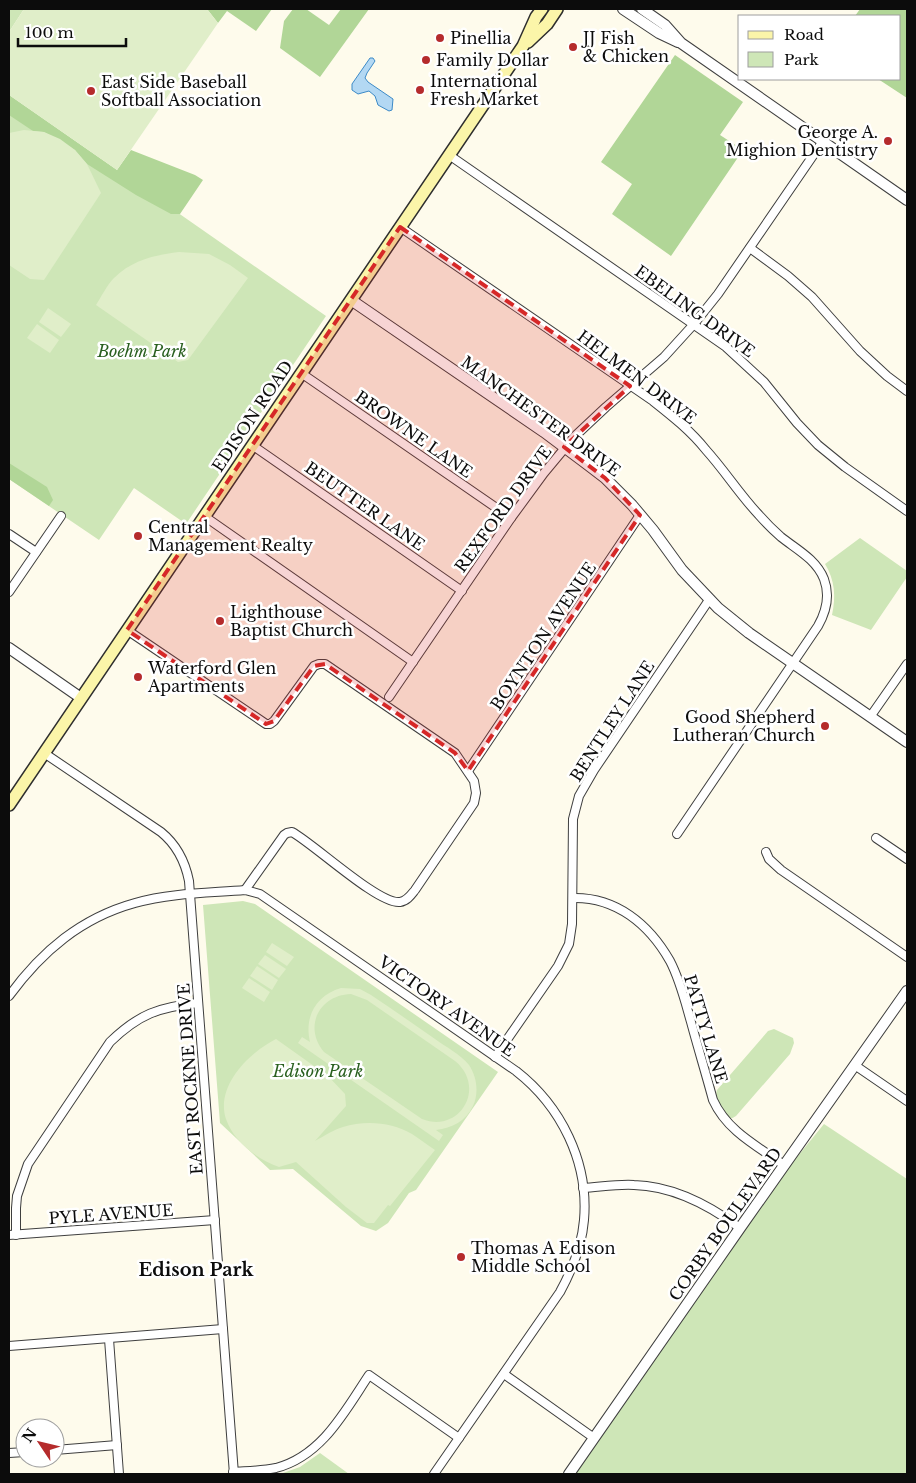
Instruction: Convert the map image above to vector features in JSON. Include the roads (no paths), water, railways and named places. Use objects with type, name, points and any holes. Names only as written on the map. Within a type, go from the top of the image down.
[{"type":"main road","name":"EDISON ROAD","points":[[9,805],[523,46],[536,17],[542,9]]},
{"type":"main road","name":"EDISON ROAD","points":[[523,46],[547,24],[557,9]]},
{"type":"street","points":[[623,9],[659,33],[682,43],[907,200]]},
{"type":"street","points":[[642,9],[665,25],[682,43]]},
{"type":"street","name":"REXFORD DRIVE","points":[[389,697],[532,488],[565,448],[606,407],[677,344],[694,324],[718,294],[823,141]]},
{"type":"street","name":"EBELING DRIVE","points":[[449,155],[694,324],[740,359],[764,382],[797,423],[831,456],[907,511]]},
{"type":"street","name":"HELMEN DRIVE","points":[[400,227],[670,415],[694,436],[713,457],[758,514],[779,536],[811,560],[821,572],[827,594],[825,610],[818,626],[677,834]]},
{"type":"street","points":[[750,248],[788,276],[812,297],[860,351],[887,376],[907,391]]},
{"type":"street","name":"MANCHESTER DRIVE","points":[[351,300],[565,448],[605,478],[626,498],[682,570],[709,600],[734,622],[907,742]]},
{"type":"street","name":"BROWNE LANE","points":[[301,373],[511,518]]},
{"type":"street","name":"BEUTTER LANE","points":[[252,445],[462,591]]},
{"type":"street","name":"BOYNTON AVENUE","points":[[468,771],[640,515]]},
{"type":"street","points":[[9,592],[61,516]]},
{"type":"street","points":[[204,516],[413,662]]},
{"type":"street","points":[[9,534],[36,552]]},
{"type":"street","name":"BENTLEY LANE","points":[[495,1057],[562,959],[571,936],[573,821],[580,796],[594,770],[709,600]]},
{"type":"street","points":[[9,996],[26,974],[59,941],[104,914],[136,902],[190,894],[245,890],[284,835],[290,832],[295,833],[378,894],[392,901],[399,902],[410,896],[474,803],[476,793],[474,781],[455,753],[326,664],[314,666],[274,721],[266,724],[127,630]]},
{"type":"street","points":[[9,648],[81,698]]},
{"type":"street","points":[[870,717],[907,664]]},
{"type":"street","name":"EAST ROCKNE DRIVE","points":[[44,753],[169,839],[178,850],[185,865],[189,881],[234,1473]]},
{"type":"street","points":[[876,838],[907,859]]},
{"type":"street","points":[[766,852],[769,859],[781,870],[907,957]]},
{"type":"street","name":"VICTORY AVENUE","points":[[245,890],[260,894],[516,1071],[537,1088],[556,1114],[573,1146],[583,1188],[584,1220],[577,1255],[568,1279],[434,1474]]},
{"type":"street","name":"PATTY LANE","points":[[573,898],[595,900],[616,906],[633,918],[654,939],[670,961],[682,990],[717,1109],[733,1129],[784,1165]]},
{"type":"street","name":"CORBY BOULEVARD","points":[[569,1474],[907,991]]},
{"type":"street","points":[[12,1235],[17,1196],[28,1164],[110,1042],[122,1030],[144,1016],[171,1006],[198,1003]]},
{"type":"street","points":[[856,1066],[907,1101]]},
{"type":"street","points":[[583,1188],[635,1185],[664,1190],[691,1198],[703,1204],[740,1228]]},
{"type":"street","name":"PYLE AVENUE","points":[[12,1235],[215,1220]]},
{"type":"street","points":[[9,1346],[223,1329]]},
{"type":"street","points":[[110,1338],[120,1474]]},
{"type":"street","points":[[504,1374],[594,1438]]},
{"type":"street","points":[[234,1473],[276,1468],[304,1456],[331,1430],[369,1375],[459,1438]]},
{"type":"street","points":[[65,1449],[117,1445]]},
{"type":"water","points":[[370,58],[373,58],[375,61],[365,78],[393,99],[392,110],[389,111],[378,105],[375,96],[369,91],[358,94],[352,90],[352,84]]},
{"type":"place","name":"Pinellia","points":[[440,38]]},
{"type":"place","name":"JJ Fish & Chicken","points":[[573,47]]},
{"type":"place","name":"Family Dollar","points":[[426,60]]},
{"type":"place","name":"International Fresh Market","points":[[420,90]]},
{"type":"place","name":"East Side Baseball Softball Association","points":[[91,91]]},
{"type":"place","name":"George A. Mighion Dentistry","points":[[888,141]]},
{"type":"place","name":"Central Management Realty","points":[[138,536]]},
{"type":"place","name":"Lighthouse Baptist Church","points":[[220,621]]},
{"type":"place","name":"Waterford Glen Apartments","points":[[138,677]]},
{"type":"place","name":"Good Shepherd Lutheran Church","points":[[825,726]]},
{"type":"place","name":"Thomas A Edison Middle School","points":[[461,1257]]},
{"type":"district","name":"Edison Park","points":[[196,1270]]},
{"type":"park label","name":"Boehm Park","points":[[142,351]]}]
